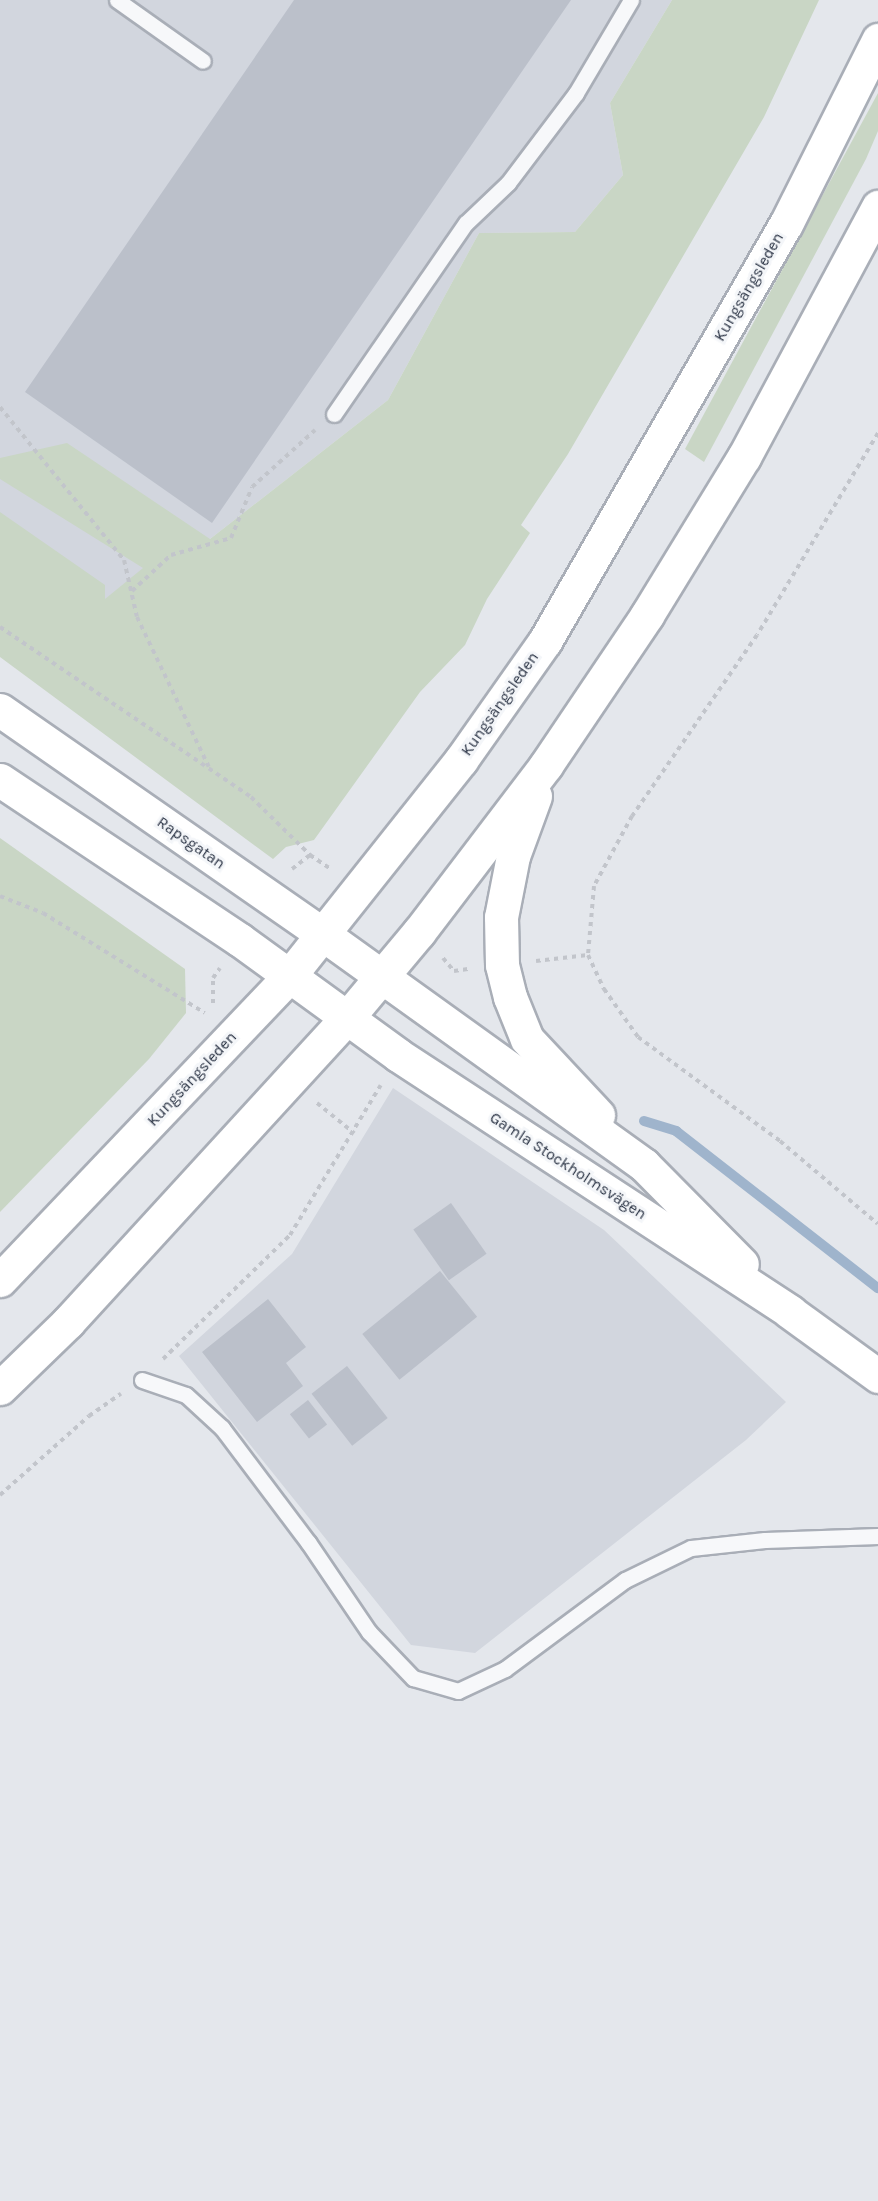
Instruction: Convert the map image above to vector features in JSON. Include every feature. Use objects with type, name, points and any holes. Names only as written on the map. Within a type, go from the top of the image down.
[{"type":"main road","name":"Kungsängsleden","points":[[0,1280],[290,975],[461,760],[545,641],[786,224],[878,40]]},
{"type":"main road","points":[[0,1388],[68,1322],[347,1017],[381,977],[546,765],[647,615],[744,457],[878,207]]},
{"type":"main road","name":"Rapsgatan","points":[[0,710],[381,977]]},
{"type":"main road","points":[[546,765],[513,856],[501,917],[502,965],[510,997],[527,1039],[644,1165]]},
{"type":"main road","points":[[0,780],[290,975],[347,1017]]},
{"type":"main road","name":"Gamla Stockholmsvägen","points":[[381,977],[644,1165],[790,1312]]},
{"type":"main road","name":"Gamla Stockholmsvägen","points":[[347,1017],[398,1055],[790,1312],[878,1376]]},
{"type":"lane","points":[[117,0],[203,61]]},
{"type":"lane","points":[[334,414],[466,223],[508,183],[576,93],[631,0]]},
{"type":"lane","points":[[142,1380],[186,1395],[222,1428],[308,1542],[369,1632],[413,1678],[458,1691],[505,1669],[625,1580],[691,1548],[765,1540],[878,1536]]},
{"type":"path","points":[[0,407],[124,560],[137,617],[210,768]]},
{"type":"path","points":[[131,592],[171,555],[231,538],[252,487],[334,414]]},
{"type":"path","points":[[878,433],[757,635],[632,816],[594,886],[588,955],[604,989],[638,1037],[780,1141],[878,1224]]},
{"type":"path","points":[[0,627],[251,797],[310,855],[359,889]]},
{"type":"path","points":[[0,896],[43,913],[181,995],[210,1017]]},
{"type":"path","points":[[427,1011],[454,971]]},
{"type":"path","points":[[0,1496],[89,1416],[142,1380],[290,1235],[398,1055]]},
{"type":"shaded area","points":[[0,0],[672,0],[610,103],[623,175],[575,232],[479,233],[388,400],[210,539],[144,568],[105,600],[0,528]]},
{"type":"shaded area","points":[[393,1088],[604,1230],[786,1402],[746,1440],[475,1653],[411,1645],[179,1356],[292,1254]]},
{"type":"green space","points":[[672,0],[819,0],[764,117],[568,454],[521,525],[530,533],[487,599],[465,645],[420,692],[314,840],[286,847],[273,859],[0,657],[0,512],[105,585],[105,599],[143,568],[0,479],[0,458],[67,443],[210,539],[388,400],[479,233],[575,232],[623,175],[610,103]]},
{"type":"green space","points":[[878,93],[878,131],[866,159],[704,462],[685,449]]},
{"type":"green space","points":[[0,838],[185,969],[186,1013],[149,1059],[0,1212]]},
{"type":"building","points":[[294,0],[571,0],[212,523],[25,392]]},
{"type":"building","points":[[451,1203],[487,1254],[449,1280],[413,1229]]},
{"type":"building","points":[[440,1271],[477,1317],[399,1380],[362,1334]]},
{"type":"building","points":[[268,1299],[306,1347],[286,1363],[303,1386],[257,1422],[202,1352]]},
{"type":"building","points":[[347,1366],[388,1418],[352,1446],[312,1394]]},
{"type":"building","points":[[308,1400],[327,1424],[309,1439],[290,1414]]},
{"type":"waterway","points":[[644,1121],[676,1131],[878,1288]]}]
